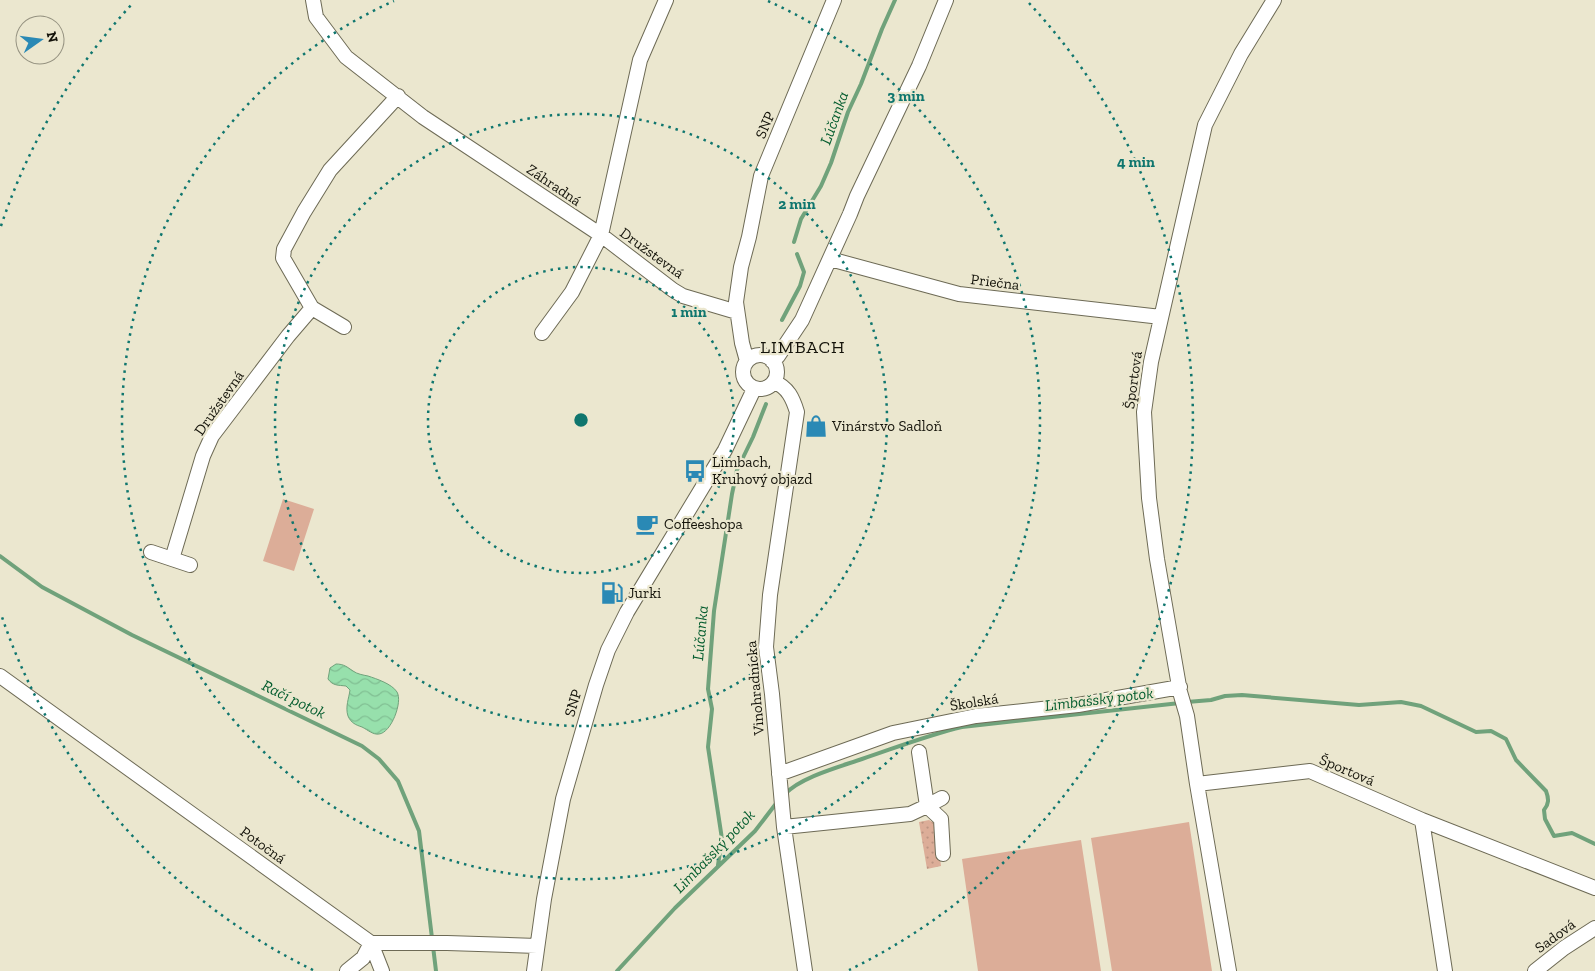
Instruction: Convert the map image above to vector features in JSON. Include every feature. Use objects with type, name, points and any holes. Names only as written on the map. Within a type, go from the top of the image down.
[{"type":"street","name":"Záhradná","points":[[313,0],[316,17],[346,57],[423,117],[600,235]]},
{"type":"street","points":[[600,235],[640,60],[666,0]]},
{"type":"street","name":"SNP","points":[[747,360],[742,343],[736,302],[741,267],[749,238],[761,176],[834,0]]},
{"type":"street","points":[[772,360],[781,351],[802,320],[857,196],[919,66],[946,0]]},
{"type":"street","name":"Športová","points":[[1229,971],[1187,716],[1180,689],[1157,559],[1149,498],[1144,412],[1151,362],[1205,125],[1241,54],[1274,0]]},
{"type":"street","points":[[344,327],[312,308],[283,258],[284,249],[330,170],[398,96]]},
{"type":"street","name":"Družstevná","points":[[542,333],[572,292],[600,235],[683,296],[737,312]]},
{"type":"street","name":"Priečna","points":[[830,259],[959,294],[1161,318]]},
{"type":"street","name":"Družstevná","points":[[172,559],[203,456],[212,436],[288,336],[312,308]]},
{"type":"street","points":[[757,355],[762,355],[772,360],[777,371],[774,382],[765,389],[754,389],[749,386],[742,371],[747,360],[757,355]]},
{"type":"street","name":"Vinohradnícka","points":[[774,382],[780,384],[788,391],[793,398],[797,412],[770,595],[766,647],[784,827],[805,971]]},
{"type":"street","name":"SNP","points":[[534,971],[553,848],[563,799],[593,694],[608,650],[627,612],[713,471],[754,389]]},
{"type":"street","points":[[152,552],[190,565]]},
{"type":"street","name":"Potočná","points":[[0,676],[371,943]]},
{"type":"street","name":"Školská","points":[[780,781],[893,733],[976,716],[1078,705],[1180,689]]},
{"type":"street","points":[[919,752],[927,806],[940,819],[943,854]]},
{"type":"street","name":"Športová","points":[[1197,784],[1310,771],[1422,820],[1595,888]]},
{"type":"street","points":[[784,827],[910,814],[942,798]]},
{"type":"street","points":[[1422,820],[1445,971]]},
{"type":"street","name":"Sadová","points":[[1535,971],[1564,948],[1595,928]]},
{"type":"street","points":[[371,943],[537,946]]},
{"type":"street","points":[[347,971],[363,958],[371,943]]},
{"type":"street","points":[[371,943],[382,971]]},
{"type":"shaded area","points":[[283,499],[314,509],[294,571],[263,561]]},
{"type":"shaded area","points":[[929,820],[936,824],[941,866],[927,869],[919,822]]},
{"type":"shaded area","points":[[1189,822],[1212,971],[1112,971],[1091,838]]},
{"type":"shaded area","points":[[1081,840],[1101,971],[978,971],[962,859]]},
{"type":"water","points":[[336,664],[343,665],[356,673],[384,682],[397,692],[398,703],[395,716],[392,723],[383,732],[379,734],[373,733],[354,723],[349,718],[347,709],[350,690],[346,686],[334,684],[328,679],[330,668]]},
{"type":"waterway","name":"Lúčanka","points":[[794,242],[801,219],[821,186],[831,163],[848,112],[895,0]]},
{"type":"waterway","name":"Lúčanka","points":[[782,320],[800,286],[804,272],[797,254]]},
{"type":"waterway","name":"Lúčanka","points":[[720,864],[718,865],[722,839],[708,747],[712,709],[708,689],[714,611],[737,470],[766,404]]},
{"type":"waterway","name":"Račí potok","points":[[0,556],[42,587],[132,635],[362,746],[379,759],[398,781],[419,831],[436,971]]},
{"type":"waterway","name":"Limbašský potok","points":[[1187,702],[1242,695],[1359,705],[1401,702],[1421,706],[1476,732],[1491,731],[1506,739],[1516,760],[1546,791],[1548,801],[1544,810],[1545,819],[1554,836],[1572,833],[1595,844]]},
{"type":"waterway","name":"Limbašský potok","points":[[785,794],[801,782],[821,773],[962,727],[1180,703]]},
{"type":"waterway","name":"Limbašský potok","points":[[617,971],[675,908],[755,831],[778,801]]},
{"type":"place","name":"Vinárstvo Sadloň","points":[[816,426]]},
{"type":"place","name":"Limbach, Kruhový objazd","points":[[695,471]]},
{"type":"place","name":"Coffeeshopa","points":[[647,524]]},
{"type":"place","name":"Jurki","points":[[612,593]]},
{"type":"district","name":"LIMBACH","points":[[803,347]]}]
